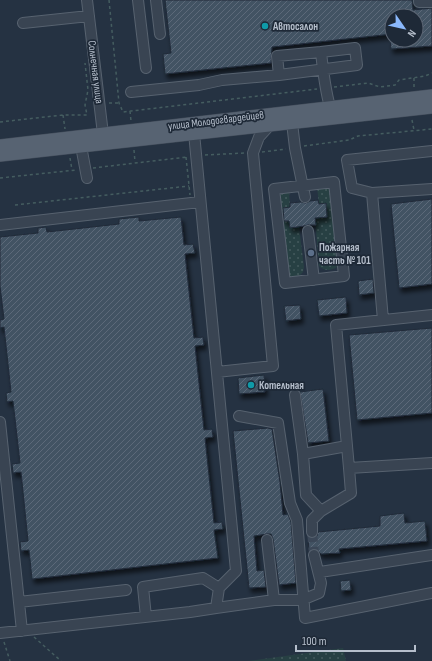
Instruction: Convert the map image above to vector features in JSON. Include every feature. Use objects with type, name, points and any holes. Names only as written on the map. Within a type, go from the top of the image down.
[{"type":"main road","name":"улица Молодогвардейцев","points":[[0,155],[81,146],[104,139],[331,113],[432,96]]},
{"type":"main road","name":"улица Молодогвардейцев","points":[[0,146],[194,133],[292,123],[331,113],[432,107]]},
{"type":"street","name":"Солнечная улица","points":[[87,0],[104,139]]},
{"type":"street","points":[[138,0],[146,68]]},
{"type":"street","points":[[156,0],[160,34]]},
{"type":"street","points":[[418,0],[419,2],[432,2]]},
{"type":"street","points":[[23,23],[89,16]]},
{"type":"street","points":[[131,92],[199,85],[222,80],[279,75],[357,65],[355,48],[277,56],[279,75]]},
{"type":"street","points":[[321,52],[325,88],[331,113]]},
{"type":"street","points":[[292,123],[295,148],[305,197]]},
{"type":"street","points":[[217,372],[273,366],[253,153],[259,137],[270,125]]},
{"type":"street","points":[[194,133],[191,156],[200,202],[236,571],[219,588],[216,608]]},
{"type":"street","points":[[81,146],[86,173]]},
{"type":"street","points":[[432,151],[347,160],[352,188],[372,193],[432,189]]},
{"type":"street","points":[[334,182],[344,276],[285,283],[274,189],[302,186],[334,182]]},
{"type":"street","points":[[372,193],[383,320]]},
{"type":"street","points":[[0,225],[200,202]]},
{"type":"street","points":[[308,231],[314,280]]},
{"type":"street","points":[[312,532],[312,520],[321,511],[351,493],[336,326],[432,315]]},
{"type":"street","points":[[295,395],[303,454],[306,495],[321,511]]},
{"type":"street","points":[[238,416],[278,423],[290,503],[296,520],[302,600],[305,618],[432,593]]},
{"type":"street","points":[[0,422],[19,602],[26,630]]},
{"type":"street","points":[[303,454],[347,446]]},
{"type":"street","points":[[349,468],[432,462]]},
{"type":"street","points":[[267,540],[274,600]]},
{"type":"street","points":[[0,633],[146,617],[274,600],[302,600],[319,593],[321,583],[320,572],[314,555]]},
{"type":"street","points":[[320,572],[432,555]]},
{"type":"street","points":[[146,617],[142,587],[203,578],[219,588]]},
{"type":"street","points":[[19,602],[126,590]]},
{"type":"path","points":[[0,122],[63,115],[87,115],[85,105],[88,90],[84,61]]},
{"type":"path","points":[[0,178],[86,173],[191,156],[253,153],[349,140],[358,136],[432,129]]},
{"type":"path","points":[[16,205],[189,186],[191,156]]},
{"type":"path","points":[[26,630],[61,661]]},
{"type":"path","points":[[0,633],[10,661]]},
{"type":"green space","points":[[328,186],[331,189],[340,264],[330,270],[319,266],[315,218],[327,217],[326,203],[319,204],[317,187]]},
{"type":"green space","points":[[289,190],[290,207],[283,208],[284,221],[289,221],[290,228],[299,227],[304,267],[303,272],[298,277],[293,278],[287,275],[279,196],[283,192]]},
{"type":"green space","points":[[343,648],[346,661],[248,661]]},
{"type":"building","name":"Автосалон","points":[[165,0],[412,0],[413,8],[384,8],[384,35],[272,47],[271,63],[165,74],[163,54],[171,53]]},
{"type":"building","name":"Автосалон","points":[[432,8],[432,46],[424,47],[424,9]]},
{"type":"building","points":[[432,199],[432,284],[399,288],[391,204]]},
{"type":"building","points":[[318,200],[319,204],[326,203],[327,217],[315,218],[316,225],[290,228],[289,221],[284,221],[283,208],[290,207],[290,203],[306,203]]},
{"type":"building","points":[[139,217],[139,221],[181,217],[184,245],[193,244],[195,253],[185,254],[194,338],[203,337],[204,345],[195,346],[204,430],[212,429],[213,437],[205,438],[214,523],[222,522],[223,529],[214,530],[218,558],[32,579],[29,550],[21,551],[20,542],[28,541],[21,472],[13,473],[12,464],[20,463],[13,401],[7,402],[6,393],[11,392],[4,327],[0,328],[0,320],[4,319],[0,286],[0,237],[38,233],[38,228],[46,227],[47,232],[119,224],[119,219]]},
{"type":"building","points":[[373,279],[374,293],[359,295],[358,281]]},
{"type":"building","points":[[346,297],[347,313],[319,316],[317,300]]},
{"type":"building","points":[[300,305],[301,319],[286,321],[284,306]]},
{"type":"building","points":[[432,328],[432,413],[357,420],[349,335]]},
{"type":"building","name":"Котельная","points":[[264,375],[265,392],[239,394],[238,378]]},
{"type":"building","points":[[323,389],[329,441],[308,443],[300,392]]},
{"type":"building","points":[[268,428],[272,429],[280,482],[283,515],[288,514],[291,522],[296,583],[279,585],[273,539],[271,534],[267,534],[254,536],[257,571],[264,570],[266,587],[249,588],[233,431]]},
{"type":"building","points":[[404,513],[405,523],[425,521],[427,541],[339,549],[340,553],[321,554],[316,549],[309,551],[308,537],[315,538],[318,532],[380,526],[380,516]]},
{"type":"building","points":[[350,580],[351,590],[341,591],[340,581]]},
{"type":"tunnel","points":[[312,532],[314,555]]},
{"type":"place","name":"Автосалон","points":[[265,26]]},
{"type":"place","name":"Пожарная часть № 101","points":[[311,253]]},
{"type":"place","name":"Котельная","points":[[251,385]]}]
